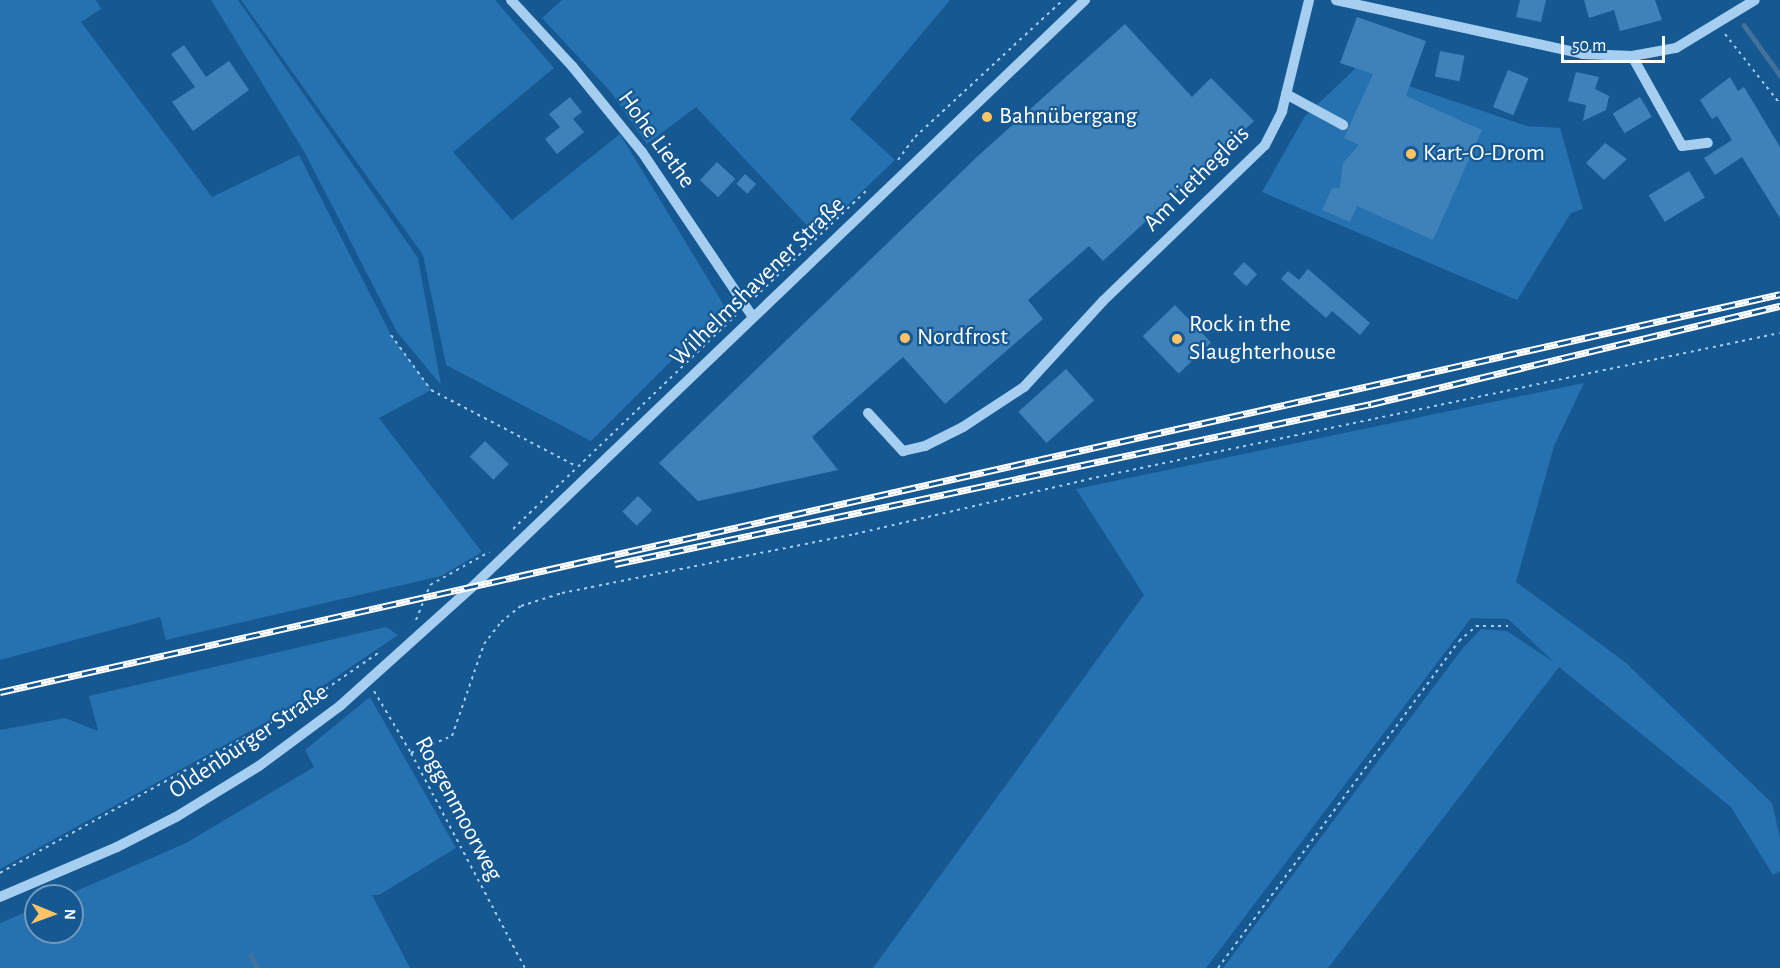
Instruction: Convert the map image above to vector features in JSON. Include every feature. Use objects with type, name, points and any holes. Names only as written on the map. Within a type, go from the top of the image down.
[{"type":"street","name":"Hohe Liethe","points":[[511,0],[572,66],[642,152],[753,317]]},
{"type":"street","name":"Wilhelmshavener Straße","points":[[462,596],[1085,0]]},
{"type":"street","name":"Am Liethegleis","points":[[868,413],[903,451],[925,446],[1024,387],[1103,301],[1264,145],[1286,94],[1309,0]]},
{"type":"street","points":[[1336,0],[1375,4],[1583,54],[1632,56],[1676,48],[1755,0]]},
{"type":"street","points":[[1632,56],[1682,146],[1708,143]]},
{"type":"street","points":[[1286,94],[1343,125]]},
{"type":"street","name":"Oldenburger Straße","points":[[0,897],[117,847],[211,797],[296,740],[368,682],[462,596]]},
{"type":"path","points":[[895,165],[915,136],[1063,0]]},
{"type":"path","points":[[1717,25],[1780,104]]},
{"type":"path","points":[[511,531],[576,466],[872,186]]},
{"type":"path","points":[[411,753],[452,736],[483,644],[501,622],[521,606],[561,593],[855,534],[1089,479],[1780,333]]},
{"type":"path","points":[[391,335],[431,390],[576,466],[587,475]]},
{"type":"path","points":[[410,627],[430,585],[491,551]]},
{"type":"path","points":[[1218,968],[1459,641],[1476,626],[1508,626]]},
{"type":"path","points":[[0,873],[301,706],[387,646]]},
{"type":"path","name":"Roggenmoorweg","points":[[356,669],[368,682],[411,753],[525,968]]},
{"type":"shaded area","points":[[0,0],[96,0],[101,9],[81,22],[212,197],[299,155],[391,335],[431,390],[379,418],[482,552],[441,576],[166,640],[160,617],[0,660]]},
{"type":"shaded area","points":[[211,0],[238,0],[418,258],[441,385],[397,332],[305,153]]},
{"type":"shaded area","points":[[241,0],[495,0],[554,68],[453,152],[512,220],[620,134],[725,307],[591,441],[446,365],[423,255]]},
{"type":"shaded area","points":[[562,0],[950,0],[850,119],[895,160],[816,235],[696,107],[647,144],[610,91],[542,18]]},
{"type":"shaded area","points":[[1356,68],[1527,126],[1560,128],[1583,209],[1571,213],[1517,300],[1262,192],[1305,116]]},
{"type":"shaded area","points":[[1584,383],[1554,446],[1516,582],[1625,662],[1772,803],[1780,838],[1780,871],[1773,875],[1731,807],[1559,667],[1328,968],[1223,968],[1462,649],[1481,629],[1507,631],[1555,663],[1508,619],[1471,618],[1206,968],[873,968],[1144,595],[1076,489]]},
{"type":"shaded area","points":[[386,627],[398,635],[281,714],[0,869],[0,730],[65,718],[98,731],[89,696]]},
{"type":"shaded area","points":[[370,697],[456,848],[379,895],[372,895],[410,968],[0,968],[0,923],[24,913],[24,944],[84,944],[84,888],[186,843],[314,767],[305,750]]},
{"type":"building","points":[[1520,0],[1546,0],[1541,22],[1516,17]]},
{"type":"building","points":[[1584,0],[1655,0],[1662,20],[1620,31],[1614,10],[1589,18]]},
{"type":"building","name":"Kart-O-Drom","points":[[1357,17],[1426,41],[1406,96],[1482,130],[1433,240],[1357,206],[1350,222],[1322,210],[1332,188],[1340,188],[1343,163],[1359,145],[1344,138],[1373,74],[1340,63]]},
{"type":"building","name":"Nordfrost","points":[[1125,24],[1192,97],[1211,78],[1254,121],[1103,261],[1089,246],[1028,300],[1043,319],[945,404],[903,357],[812,437],[838,470],[698,501],[659,463],[979,155]]},
{"type":"building","points":[[184,45],[206,77],[229,61],[249,90],[193,131],[172,102],[195,87],[171,54]]},
{"type":"building","points":[[1440,51],[1465,56],[1460,81],[1435,77]]},
{"type":"building","points":[[1508,70],[1528,78],[1513,115],[1493,107]]},
{"type":"building","points":[[1576,72],[1599,77],[1595,89],[1609,96],[1606,110],[1583,121],[1586,105],[1568,101]]},
{"type":"building","points":[[1730,77],[1738,91],[1744,87],[1780,147],[1780,218],[1742,157],[1715,175],[1704,158],[1732,140],[1717,116],[1712,119],[1700,100]]},
{"type":"building","points":[[570,97],[582,112],[573,119],[584,132],[557,154],[545,139],[560,127],[549,114]]},
{"type":"building","points":[[1640,97],[1652,117],[1624,133],[1613,113]]},
{"type":"building","points":[[1605,143],[1627,159],[1604,180],[1586,163]]},
{"type":"building","points":[[717,162],[735,179],[718,197],[700,180]]},
{"type":"building","points":[[1689,171],[1705,198],[1665,222],[1649,195]]},
{"type":"building","points":[[745,174],[756,184],[747,194],[736,184]]},
{"type":"building","points":[[1244,262],[1257,274],[1246,286],[1233,274]]},
{"type":"building","points":[[1308,269],[1370,323],[1360,335],[1332,311],[1326,318],[1281,279],[1288,271],[1299,280]]},
{"type":"building","name":"Rock in the Slaughterhouse","points":[[1175,305],[1211,342],[1179,374],[1143,336]]},
{"type":"building","points":[[1066,369],[1094,400],[1047,443],[1018,412]]},
{"type":"building","points":[[485,441],[509,464],[493,480],[470,457]]},
{"type":"building","points":[[638,496],[652,510],[637,526],[622,512]]},
{"type":"waterway","points":[[1744,25],[1780,75]]},
{"type":"waterway","points":[[251,955],[258,968]]},
{"type":"railway","points":[[0,692],[1780,294]]},
{"type":"railway","points":[[615,564],[1371,404],[1780,306]]},
{"type":"place","name":"Bahnübergang","points":[[987,117]]},
{"type":"place","name":"Kart-O-Drom","points":[[1411,154]]},
{"type":"place","name":"Nordfrost","points":[[905,338]]},
{"type":"place","name":"Rock in the Slaughterhouse","points":[[1177,339]]}]
